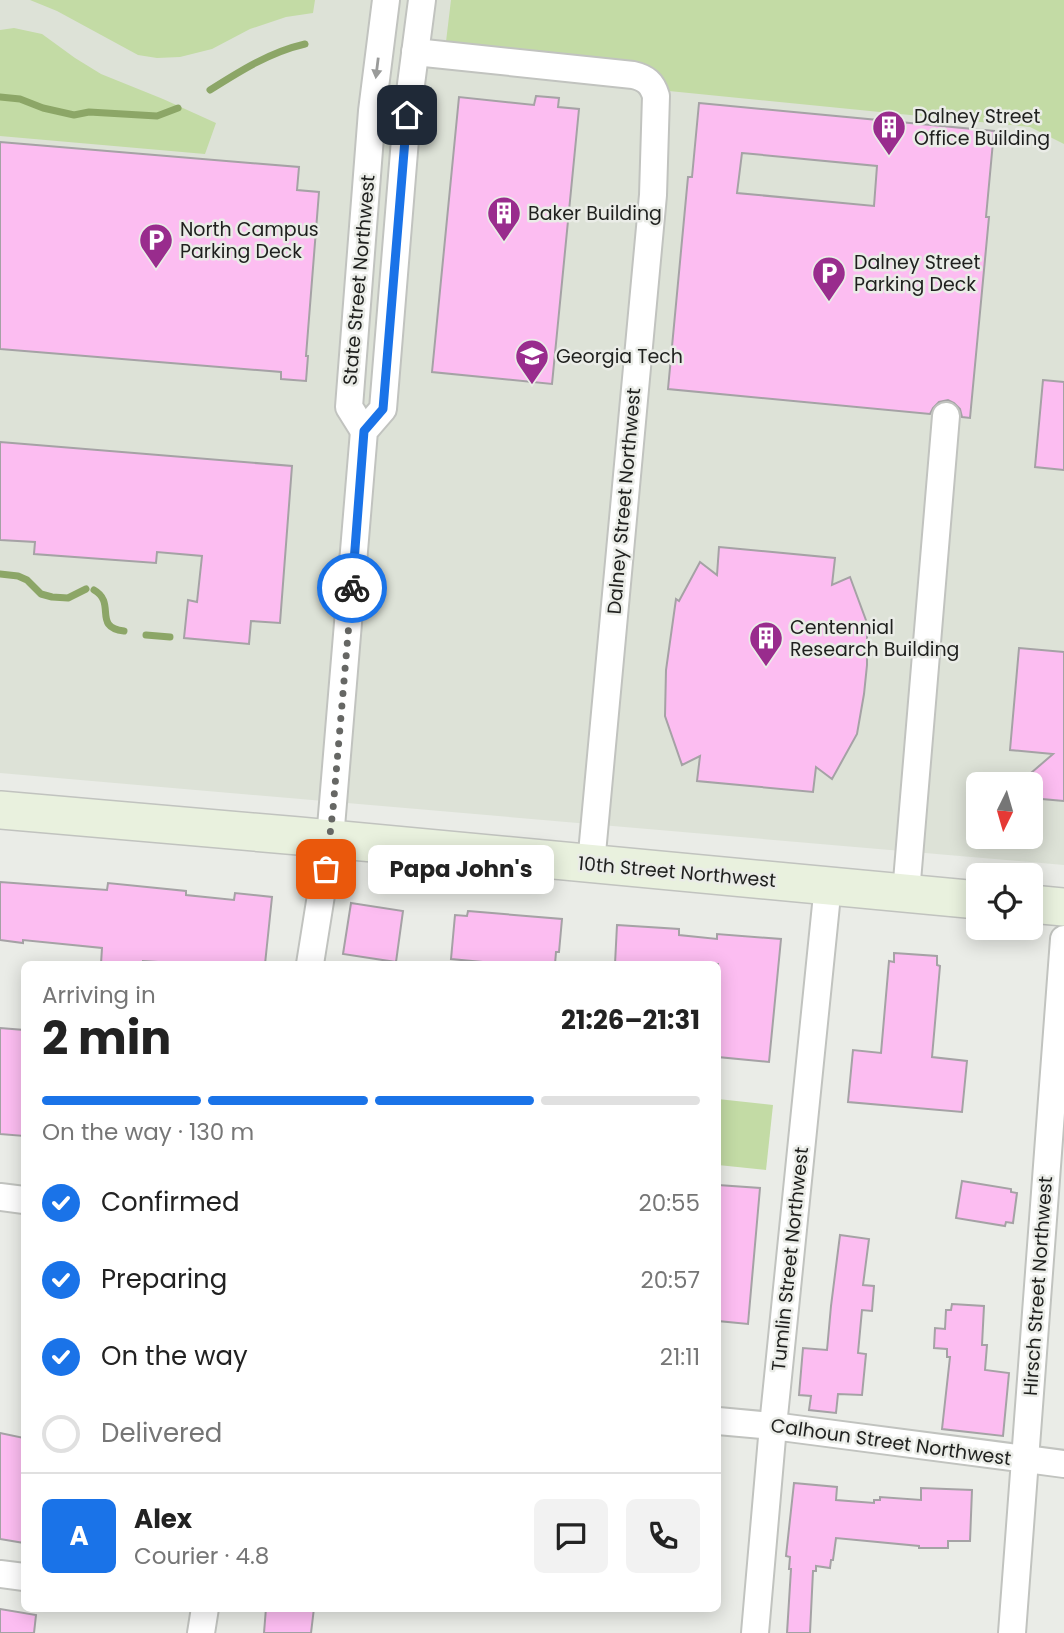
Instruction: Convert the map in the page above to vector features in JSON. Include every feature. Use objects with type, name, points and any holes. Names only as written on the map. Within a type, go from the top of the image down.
[{"type":"main road","name":"10th Street Northwest","points":[[0,810],[966,899]]},
{"type":"main road","points":[[1043,905],[1064,907]]},
{"type":"street","name":"State Street Northwest","points":[[386,0],[372,111],[349,407],[364,431],[383,409],[407,115],[422,0]]},
{"type":"street","name":"Dalney Street Northwest","points":[[415,52],[633,75],[644,78],[653,86],[656,96],[653,195],[591,864]]},
{"type":"street","points":[[906,893],[946,416]]},
{"type":"street","points":[[310,961],[330,839],[364,431]]},
{"type":"street","name":"Tumlin Street Northwest","points":[[755,1633],[773,1426],[828,885]]},
{"type":"street","name":"Hirsch Street Northwest","points":[[1012,1633],[1025,1460],[1054,1189],[1064,939]]},
{"type":"street","points":[[0,1197],[21,1200]]},
{"type":"street","name":"Calhoun Street Northwest","points":[[721,1421],[1064,1464]]},
{"type":"street","points":[[0,1574],[21,1577]]},
{"type":"street","points":[[201,1633],[204,1612]]},
{"type":"shaded area","name":"Georgia Tech","points":[[0,0],[1064,0],[1064,865],[0,773]]},
{"type":"green space","points":[[30,0],[315,0],[313,13],[286,17],[250,29],[212,49],[180,57],[157,58],[138,55],[57,11]]},
{"type":"green space","points":[[451,0],[1064,0],[1064,144],[1030,127],[669,91],[666,85],[445,50]]},
{"type":"green space","points":[[14,28],[42,34],[101,74],[216,123],[205,154],[0,136],[0,30]]},
{"type":"green space","points":[[721,1099],[773,1105],[766,1170],[721,1165]]},
{"type":"building","name":"Baker Building","points":[[536,96],[559,98],[558,107],[579,109],[552,384],[432,372],[459,97],[534,105]]},
{"type":"building","name":"Dalney Street Parking Deck","points":[[699,103],[994,131],[986,217],[989,217],[970,418],[962,417],[960,409],[948,400],[939,402],[930,414],[668,389],[688,177],[692,177]],"holes":[[[742,153],[877,166],[874,206],[737,193]]]},
{"type":"building","name":"North Campus Parking Deck","points":[[0,142],[299,167],[297,190],[319,192],[306,381],[281,379],[281,372],[0,349]]},
{"type":"building","points":[[1043,380],[1064,382],[1064,470],[1035,467]]},
{"type":"building","points":[[0,442],[292,466],[280,623],[251,621],[249,644],[184,638],[188,600],[197,602],[202,556],[157,552],[156,563],[34,554],[35,542],[0,540]]},
{"type":"building","name":"Centennial Research Building","points":[[719,547],[835,558],[832,585],[850,577],[867,623],[864,694],[857,734],[832,779],[816,767],[813,792],[697,781],[700,756],[682,765],[665,716],[666,670],[676,599],[679,601],[700,562],[717,575]]},
{"type":"building","points":[[1019,648],[1064,652],[1064,801],[1043,799],[1043,772],[1032,772],[1053,754],[1010,750]]},
{"type":"building","points":[[0,882],[107,890],[108,883],[186,891],[186,895],[234,900],[235,893],[272,897],[265,961],[101,961],[102,948],[0,940]]},
{"type":"building","points":[[351,903],[403,911],[396,961],[343,954]]},
{"type":"building","points":[[468,911],[562,919],[559,952],[556,952],[555,961],[451,959],[455,915],[467,916]]},
{"type":"building","points":[[617,925],[679,929],[679,935],[717,939],[717,934],[781,939],[769,1062],[721,1057],[721,961],[615,961]]},
{"type":"building","points":[[894,953],[937,956],[937,965],[940,966],[932,1057],[967,1061],[962,1112],[848,1102],[853,1050],[881,1053],[889,961],[894,962]]},
{"type":"building","points":[[0,1028],[21,1030],[21,1136],[0,1134]]},
{"type":"building","points":[[962,1181],[1011,1189],[1011,1192],[1017,1193],[1013,1223],[1006,1222],[1005,1226],[956,1218]]},
{"type":"building","points":[[721,1185],[760,1188],[748,1324],[721,1321]]},
{"type":"building","points":[[840,1235],[869,1239],[863,1285],[874,1286],[872,1311],[862,1310],[858,1353],[866,1354],[862,1395],[838,1394],[836,1413],[809,1410],[811,1396],[799,1395],[803,1348],[827,1350]]},
{"type":"building","points":[[952,1304],[984,1306],[982,1345],[987,1345],[985,1370],[1009,1373],[1003,1436],[942,1429],[950,1357],[947,1357],[947,1349],[934,1348],[935,1328],[945,1329],[946,1310],[951,1310]]},
{"type":"building","points":[[0,1433],[21,1437],[21,1542],[0,1539]]},
{"type":"building","points":[[794,1483],[837,1487],[836,1500],[874,1503],[874,1500],[880,1500],[880,1497],[921,1500],[921,1488],[972,1490],[970,1541],[948,1541],[948,1548],[919,1548],[836,1538],[830,1568],[816,1566],[816,1571],[813,1571],[810,1633],[787,1633],[791,1569],[790,1557],[786,1556]]},
{"type":"building","points":[[0,1609],[36,1615],[34,1633],[0,1633]]},
{"type":"building","points":[[266,1612],[314,1612],[311,1633],[264,1633]]},
{"type":"waterway","points":[[210,90],[267,57],[305,44]]},
{"type":"waterway","points":[[0,97],[20,99],[74,115],[89,112],[157,116],[178,108]]},
{"type":"waterway","points":[[0,574],[18,576],[27,580],[41,594],[52,597],[68,598],[86,589]]},
{"type":"waterway","points":[[94,590],[104,601],[109,625],[124,631]]},
{"type":"waterway","points":[[146,635],[170,637]]},
{"type":"way so far","points":[[326,869],[352,588]]},
{"type":"place","name":"Dalney Street Office Building","points":[[889,157]]},
{"type":"place","name":"Baker Building","points":[[504,243]]},
{"type":"place","name":"North Campus Parking Deck","points":[[156,270]]},
{"type":"place","name":"Dalney Street Parking Deck","points":[[829,303]]},
{"type":"place","name":"Georgia Tech","points":[[532,386]]},
{"type":"place","name":"Centennial Research Building","points":[[766,668]]},
{"type":"place","name":"Papa John's","points":[[326,869]]},
{"type":"route","points":[[352,588],[364,431],[383,409],[407,115]]}]
